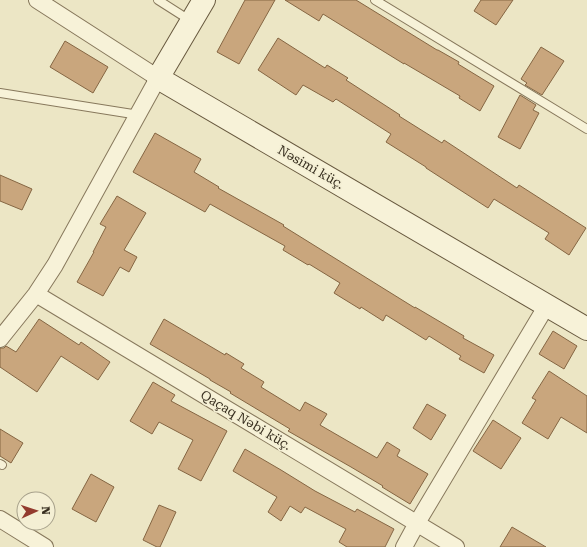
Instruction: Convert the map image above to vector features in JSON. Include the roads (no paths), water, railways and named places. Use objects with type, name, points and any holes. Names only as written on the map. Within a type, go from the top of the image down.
[{"type":"street","name":"Nəsimi küç.","points":[[38,0],[158,78],[587,329]]},
{"type":"street","points":[[0,339],[36,294],[55,265],[139,115],[158,78],[204,0]]},
{"type":"street","name":"Qaçaq Nəbi küç.","points":[[36,294],[456,547]]},
{"type":"street","points":[[404,547],[547,305]]},
{"type":"street","points":[[0,519],[45,547]]},
{"type":"lane","points":[[158,0],[192,21]]},
{"type":"lane","points":[[375,0],[587,128]]},
{"type":"lane","points":[[0,93],[139,115]]}]
